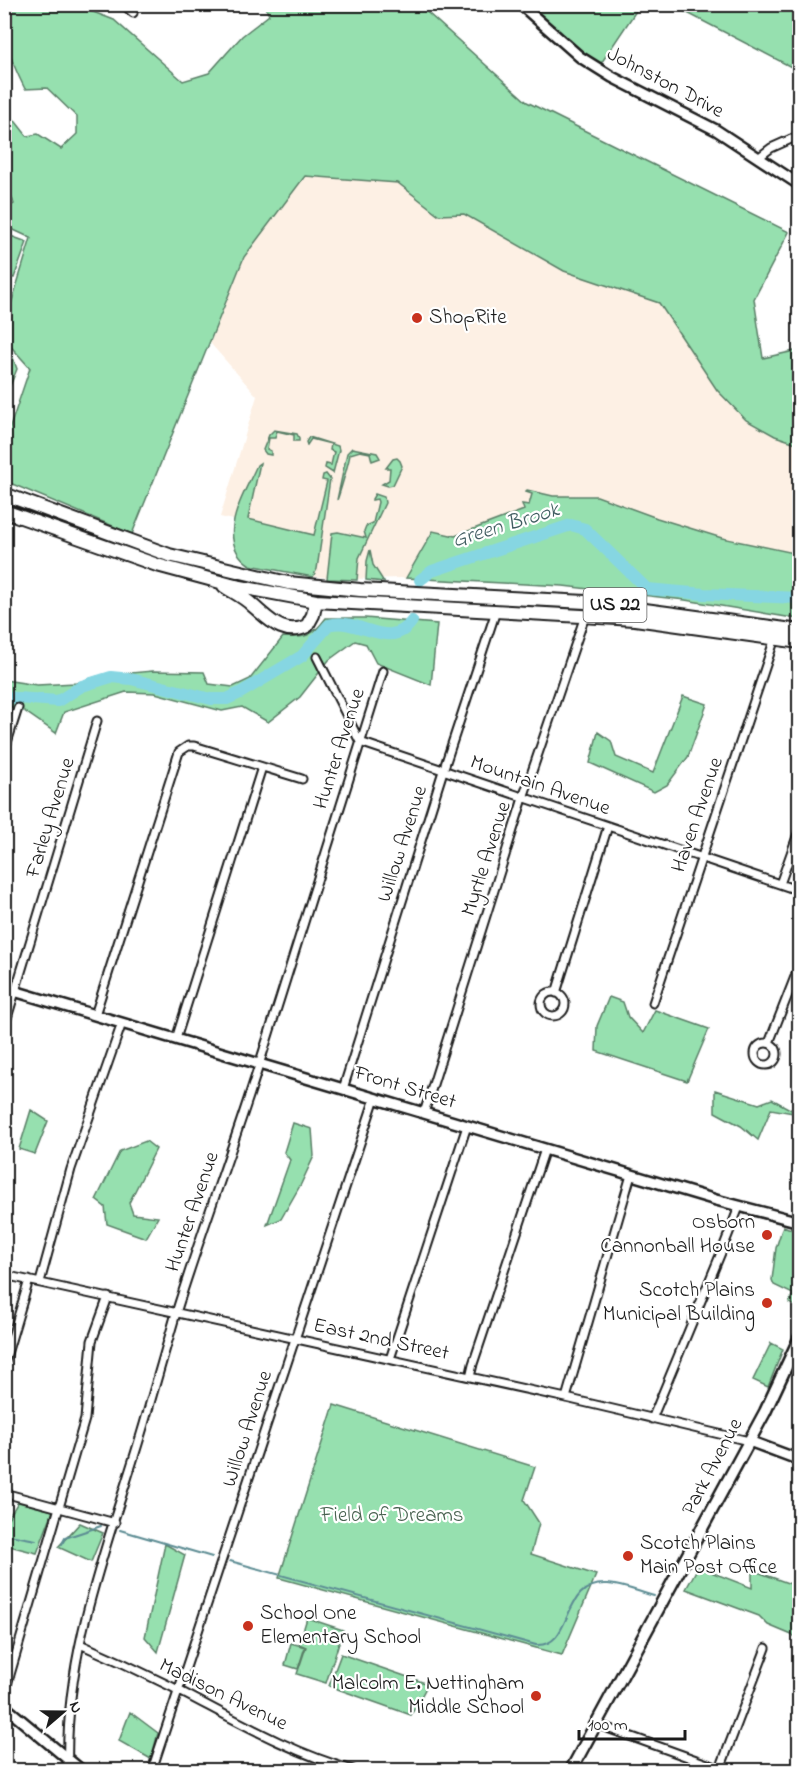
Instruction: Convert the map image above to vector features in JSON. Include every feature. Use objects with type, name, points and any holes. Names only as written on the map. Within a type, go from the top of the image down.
[{"type":"highway","name":"US 22","points":[[4,494],[169,555],[259,577],[318,587],[586,602],[800,631]]},
{"type":"highway","name":"US 22","points":[[4,512],[157,565],[215,580],[316,601],[635,619],[800,642]]},
{"type":"highway","points":[[215,580],[251,603],[276,625],[291,630],[307,626],[313,615],[316,601]]},
{"type":"main road","name":"Park Avenue","points":[[571,1770],[749,1441],[800,1337]]},
{"type":"street","name":"Johnston Drive","points":[[520,4],[580,57],[612,77],[716,130],[800,185]]},
{"type":"street","points":[[758,158],[771,148],[800,135]]},
{"type":"street","name":"Willow Avenue","points":[[343,1089],[496,610]]},
{"type":"street","name":"Myrtle Avenue","points":[[424,1113],[523,798],[585,616]]},
{"type":"street","name":"Haven Avenue","points":[[653,1003],[775,638]]},
{"type":"street","points":[[317,657],[360,742]]},
{"type":"street","name":"Hunter Avenue","points":[[68,1770],[71,1704],[92,1591],[115,1523],[177,1312],[260,1064],[383,671]]},
{"type":"street","points":[[4,752],[18,708]]},
{"type":"street","name":"Farley Avenue","points":[[4,1028],[97,721]]},
{"type":"street","name":"Mountain Avenue","points":[[360,742],[800,891]]},
{"type":"street","points":[[95,1015],[179,752],[188,747],[199,748],[302,779]]},
{"type":"street","points":[[176,1039],[262,767]]},
{"type":"street","points":[[556,993],[608,826]]},
{"type":"street","points":[[780,885],[800,828]]},
{"type":"street","points":[[769,1043],[800,964]]},
{"type":"street","name":"Front Street","points":[[4,988],[798,1223]]},
{"type":"street","points":[[40,1282],[71,1169],[122,1023]]},
{"type":"street","name":"Willow Avenue","points":[[152,1770],[375,1098]]},
{"type":"street","points":[[390,1359],[467,1126]]},
{"type":"street","points":[[470,1377],[545,1149]]},
{"type":"street","points":[[566,1398],[631,1175]]},
{"type":"street","points":[[652,1419],[739,1207]]},
{"type":"street","name":"East 2nd Street","points":[[4,1275],[566,1398],[749,1441]]},
{"type":"street","points":[[4,1364],[29,1280]]},
{"type":"street","points":[[4,1695],[86,1419],[92,1341],[108,1297]]},
{"type":"street","points":[[749,1441],[800,1460]]},
{"type":"street","points":[[4,1492],[115,1523]]},
{"type":"street","name":"Madison Avenue","points":[[81,1644],[333,1768],[353,1770]]},
{"type":"street","points":[[597,1724],[722,1770],[766,1648]]},
{"type":"street","points":[[4,1706],[81,1770]]},
{"type":"shaded area","points":[[305,176],[398,183],[439,215],[464,214],[564,271],[659,303],[717,390],[746,420],[775,436],[799,444],[799,554],[737,542],[657,518],[592,495],[579,495],[561,496],[455,536],[433,531],[406,578],[348,579],[307,576],[250,565],[260,526],[220,517],[257,396],[210,343],[244,257]]},
{"type":"green space","points":[[5,4],[75,5],[114,20],[183,81],[209,73],[242,36],[269,15],[264,5],[419,5],[527,102],[789,232],[754,299],[763,358],[799,350],[799,444],[775,436],[746,420],[717,390],[659,303],[564,271],[464,214],[439,215],[398,183],[305,176],[244,257],[132,534],[5,481],[5,442],[30,368],[5,340],[5,324],[31,238],[5,226],[5,208],[14,204],[5,177],[5,108],[27,136],[38,134],[61,149],[77,134],[77,117],[47,88],[25,89],[8,48]]},
{"type":"green space","points":[[517,5],[640,5],[596,71]]},
{"type":"green space","points":[[672,5],[799,5],[799,71]]},
{"type":"green space","points":[[5,234],[27,242],[14,278],[5,275]]},
{"type":"green space","points":[[5,353],[13,358],[17,369],[5,398]]},
{"type":"green space","points":[[274,430],[297,434],[299,441],[294,441],[294,435],[277,431],[275,438],[269,438],[267,449],[271,451],[271,455],[266,454],[263,450],[269,435]]},
{"type":"green space","points":[[309,437],[338,446],[333,473],[325,468],[326,464],[331,465],[334,452],[330,450],[331,444],[311,439],[307,445]]},
{"type":"green space","points":[[352,448],[377,453],[380,458],[372,461],[370,453],[360,451],[350,454],[337,500],[347,453]]},
{"type":"green space","points":[[397,458],[402,466],[393,485],[382,484],[389,480],[390,468],[386,468],[393,459]]},
{"type":"green space","points":[[260,463],[248,519],[314,535],[327,481],[322,480],[323,475],[326,474],[330,479],[317,569],[313,577],[250,565],[239,555],[234,543],[235,517],[245,490]]},
{"type":"green space","points":[[527,490],[553,496],[597,496],[722,538],[799,554],[799,619],[685,600],[563,586],[406,578],[433,531],[455,536],[524,510],[522,504],[529,505],[532,494],[526,492]]},
{"type":"green space","points":[[375,494],[384,497],[385,503],[359,558],[357,580],[327,579],[332,533],[338,532],[366,538],[364,531],[366,526],[373,523],[378,502],[377,499],[372,500]]},
{"type":"green space","points":[[370,550],[373,565],[384,582],[366,580]]},
{"type":"green space","points":[[326,618],[365,618],[437,624],[431,685],[376,663],[366,644],[355,641],[329,660],[300,697],[268,722],[242,707],[222,711],[155,693],[126,692],[64,712],[56,733],[24,711],[5,705],[4,680],[37,685],[76,683],[98,676],[153,671],[204,672],[209,684],[233,687],[250,679],[283,637],[297,637],[312,633]]},
{"type":"green space","points":[[683,696],[707,704],[688,757],[667,785],[654,792],[590,763],[598,732],[611,741],[616,757],[653,773]]},
{"type":"green space","points":[[609,997],[623,1002],[628,1017],[643,1033],[655,1010],[709,1029],[687,1081],[596,1051],[597,1026]]},
{"type":"green space","points":[[715,1090],[759,1104],[772,1099],[799,1114],[771,1109],[758,1140],[741,1126],[715,1112]]},
{"type":"green space","points":[[31,1110],[48,1121],[35,1154],[19,1149]]},
{"type":"green space","points":[[293,1123],[312,1129],[314,1156],[281,1219],[267,1225],[290,1160],[284,1152]]},
{"type":"green space","points":[[146,1141],[156,1149],[129,1203],[133,1214],[158,1217],[146,1238],[107,1224],[105,1207],[96,1200],[120,1151]]},
{"type":"green space","points":[[783,1226],[799,1232],[799,1308],[789,1303],[793,1294],[774,1285],[772,1280],[776,1248]]},
{"type":"green space","points":[[771,1343],[783,1349],[768,1387],[753,1380]]},
{"type":"green space","name":"Field of Dreams","points":[[334,1405],[535,1467],[524,1500],[539,1523],[531,1554],[596,1575],[562,1655],[279,1578]]},
{"type":"green space","points":[[18,1502],[53,1511],[37,1553],[5,1545],[5,1523]]},
{"type":"green space","points":[[80,1523],[103,1533],[91,1562],[58,1547]]},
{"type":"green space","points":[[165,1544],[185,1555],[158,1652],[145,1637]]},
{"type":"green space","points":[[698,1567],[752,1588],[752,1570],[799,1587],[799,1638],[768,1625],[759,1616],[686,1589]]},
{"type":"green space","points":[[307,1618],[343,1630],[326,1683],[297,1674],[306,1647],[299,1644]]},
{"type":"green space","points":[[291,1643],[305,1647],[298,1669],[285,1665]]},
{"type":"green space","points":[[341,1654],[428,1684],[411,1715],[329,1686]]},
{"type":"green space","points":[[130,1712],[158,1733],[151,1759],[119,1741]]},
{"type":"waterway","name":"Green Brook","points":[[420,580],[432,571],[571,525],[585,529],[647,589],[800,598]]},
{"type":"waterway","name":"Green Brook","points":[[4,697],[58,701],[82,686],[111,677],[131,679],[211,699],[227,699],[302,656],[329,625],[351,625],[373,632],[394,634],[403,630],[412,621]]},
{"type":"waterway","points":[[62,1544],[65,1538],[101,1526]]},
{"type":"waterway","points":[[120,1530],[212,1557]]},
{"type":"waterway","points":[[4,1534],[36,1540]]},
{"type":"waterway","points":[[230,1561],[536,1645],[548,1643],[557,1636],[574,1603],[592,1586],[608,1584],[654,1596]]},
{"type":"place","name":"ShopRite","points":[[417,318]]},
{"type":"place","name":"Osborn Cannonball House","points":[[767,1235]]},
{"type":"place","name":"Scotch Plains Municipal Building","points":[[767,1303]]},
{"type":"place","name":"Scotch Plains Main Post Office","points":[[628,1556]]},
{"type":"place","name":"School One Elementary School","points":[[248,1626]]},
{"type":"place","name":"Malcolm E. Nettingham Middle School","points":[[536,1696]]}]
